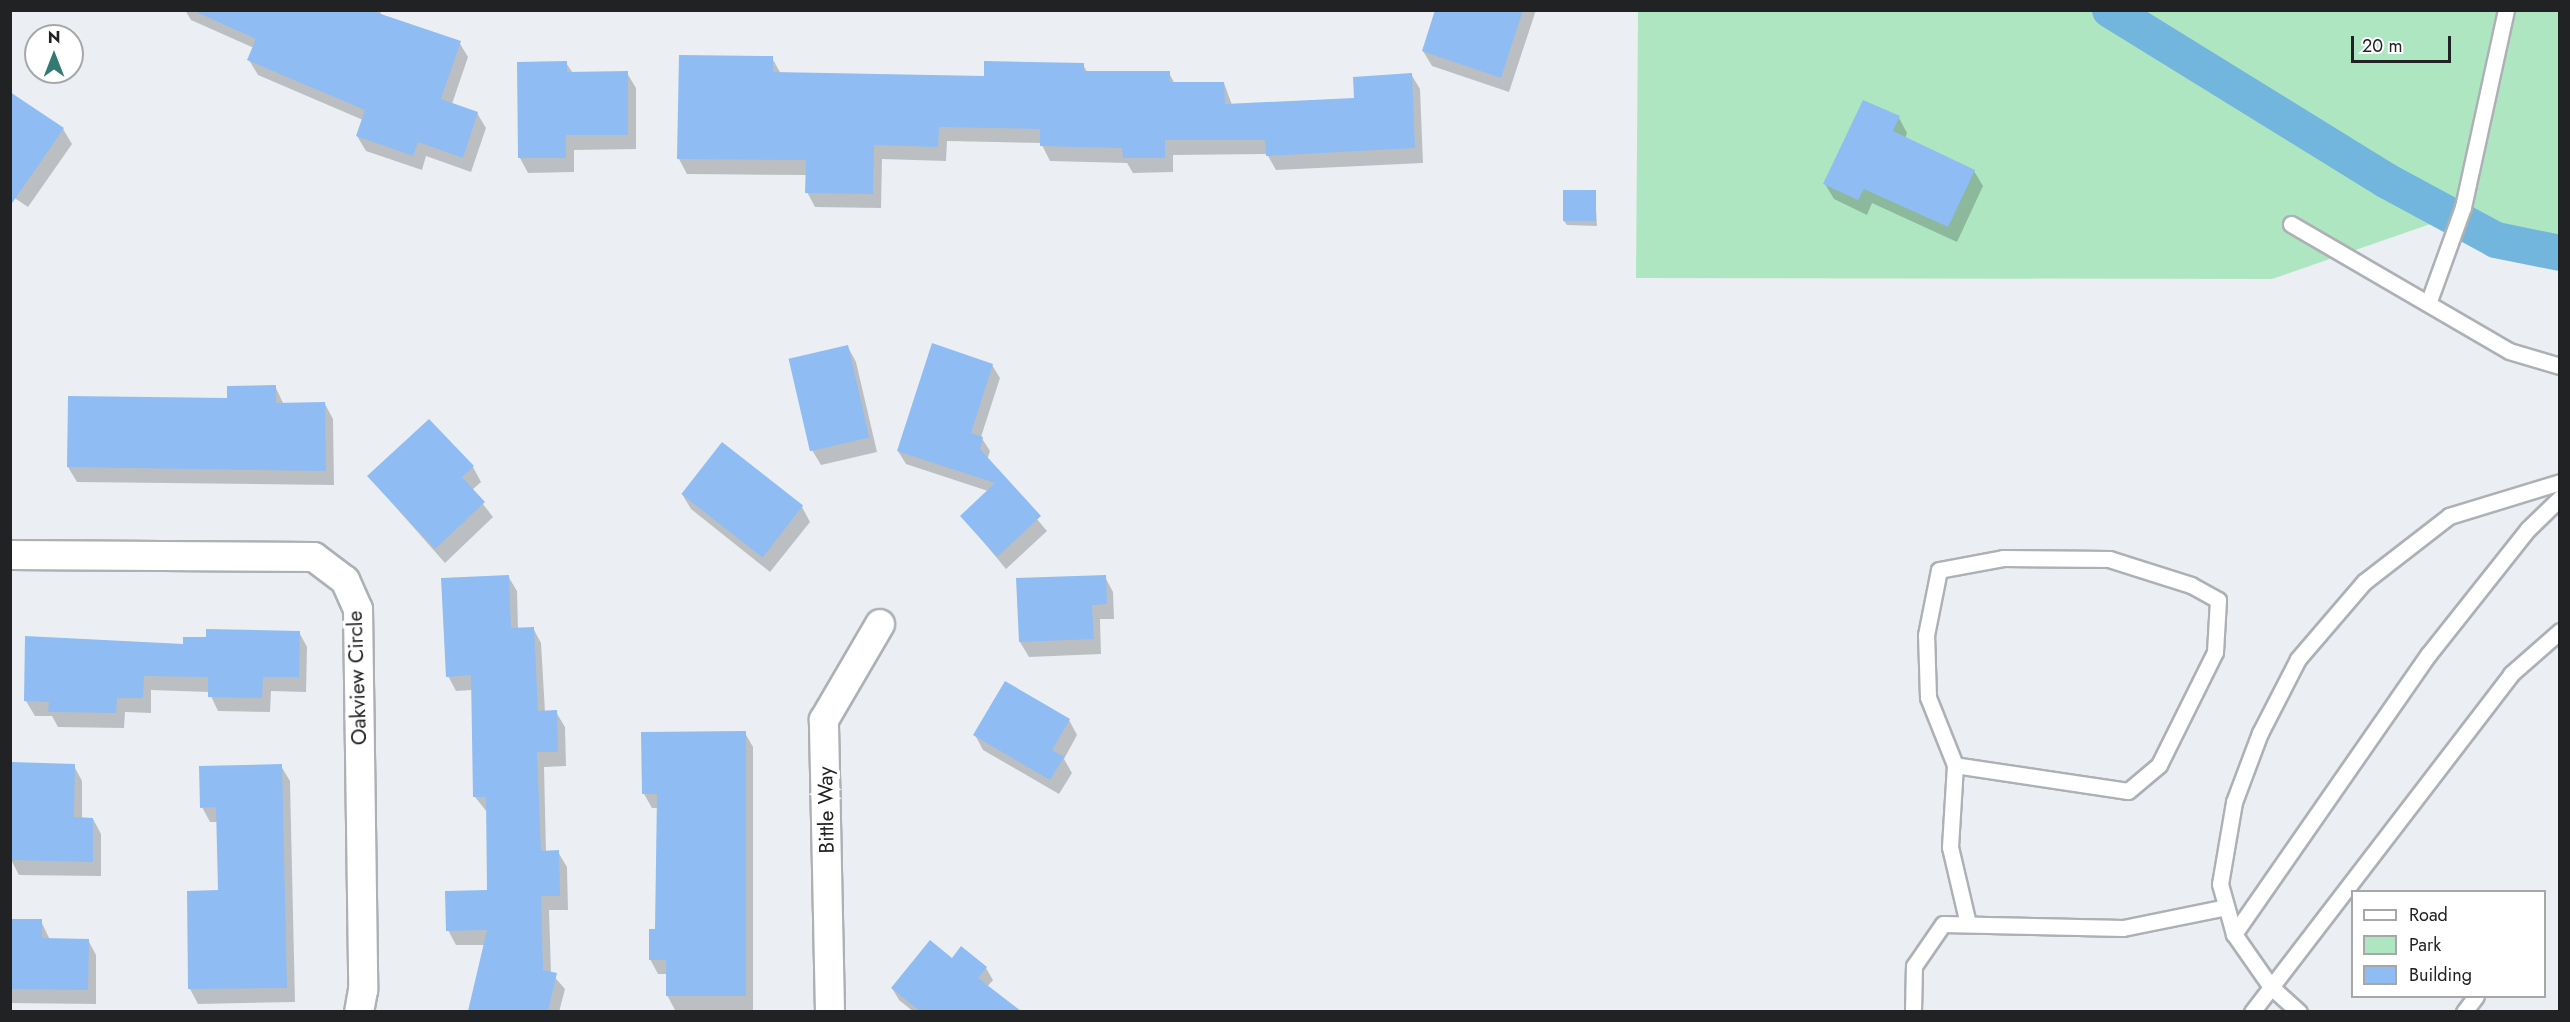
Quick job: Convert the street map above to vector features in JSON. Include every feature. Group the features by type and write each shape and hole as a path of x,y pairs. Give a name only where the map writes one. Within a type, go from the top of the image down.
{"street":[{"name":"Oakview Circle","path":"10,555 314,557 345,580 358,609 363,990 359,1011"},
{"name":"Bittle Way","path":"830,1011 824,720 880,624"}],"lane":[{"path":"2429,301 2463,207 2506,10"},
{"path":"2291,224 2429,301 2509,351 2559,366"},
{"path":"2299,1011 2271,987 2234,934 2220,884 2234,802 2298,659 2364,582 2449,516 2559,482"},
{"path":"2234,934 2428,655 2528,529 2559,498"},
{"path":"1955,765 2128,791 2159,765 2215,652 2218,600 2191,585 2109,559 2003,558 1939,570 1926,634 1928,697 1955,765 1950,847 1968,924"},
{"path":"2252,1011 2511,674 2559,631"},
{"path":"1913,1011 1914,966 1943,924 2123,928 2226,907"},
{"path":"2464,1011 2474,998"}],"green space":[{"path":"1638,11 2559,11 2559,250 2465,212 2272,279 1636,278"}],"building":[{"path":"192,10 369,10 461,41 441,99 478,112 463,158 418,142 413,156 356,136 365,110 247,60 256,39"},
{"path":"1435,10 1523,10 1501,78 1422,51"},
{"path":"679,55 773,56 773,72 984,76 984,61 1084,63 1084,71 1170,71 1170,82 1224,82 1225,104 1354,98 1353,77 1412,73 1415,148 1266,156 1265,140 1165,140 1165,158 1123,158 1122,148 1040,146 1040,129 939,127 938,147 874,145 873,194 805,193 806,160 677,159"},
{"path":"567,61 567,72 628,71 628,135 566,135 566,158 518,158 517,62"},
{"path":"10,92 64,128 10,206"},
{"path":"1863,100 1900,116 1893,131 1975,170 1948,227 1864,189 1858,200 1823,184"},
{"path":"1563,190 1596,190 1596,221 1563,221"},
{"path":"932,343 993,364 971,433 983,437 980,449 1041,516 997,557 960,516 995,483 897,451"},
{"path":"848,345 869,438 810,451 789,359"},
{"path":"276,385 276,403 325,402 326,471 67,467 68,396 227,398 227,386"},
{"path":"429,419 474,466 462,477 485,502 435,549 367,476"},
{"path":"722,442 803,505 763,557 681,494"},
{"path":"509,575 511,628 534,627 538,711 557,710 558,752 537,752 541,851 559,850 560,896 541,896 543,970 557,973 548,1011 468,1011 487,930 446,931 445,891 487,890 486,797 473,797 471,675 446,677 441,578"},
{"path":"1106,575 1107,604 1092,605 1094,639 1019,642 1016,578"},
{"path":"206,629 300,631 299,677 263,677 262,698 208,697 208,677 144,676 143,698 117,698 116,713 48,712 49,702 24,701 25,636 183,644 183,637 206,637"},
{"path":"1005,681 1070,719 1052,750 1064,757 1050,780 973,735"},
{"path":"746,731 746,996 666,996 666,960 649,960 649,929 655,929 657,794 642,794 641,732"},
{"path":"11,762 75,764 74,817 93,818 93,862 10,860"},
{"path":"282,764 287,988 188,989 187,891 218,890 216,807 200,808 199,766"},
{"path":"10,919 42,919 42,938 89,939 88,990 10,989"},
{"path":"930,940 952,958 961,946 987,967 978,978 1021,1011 920,1011 891,988"}],"waterway":[{"path":"2110,10 2387,181 2496,240 2560,253"}]}
